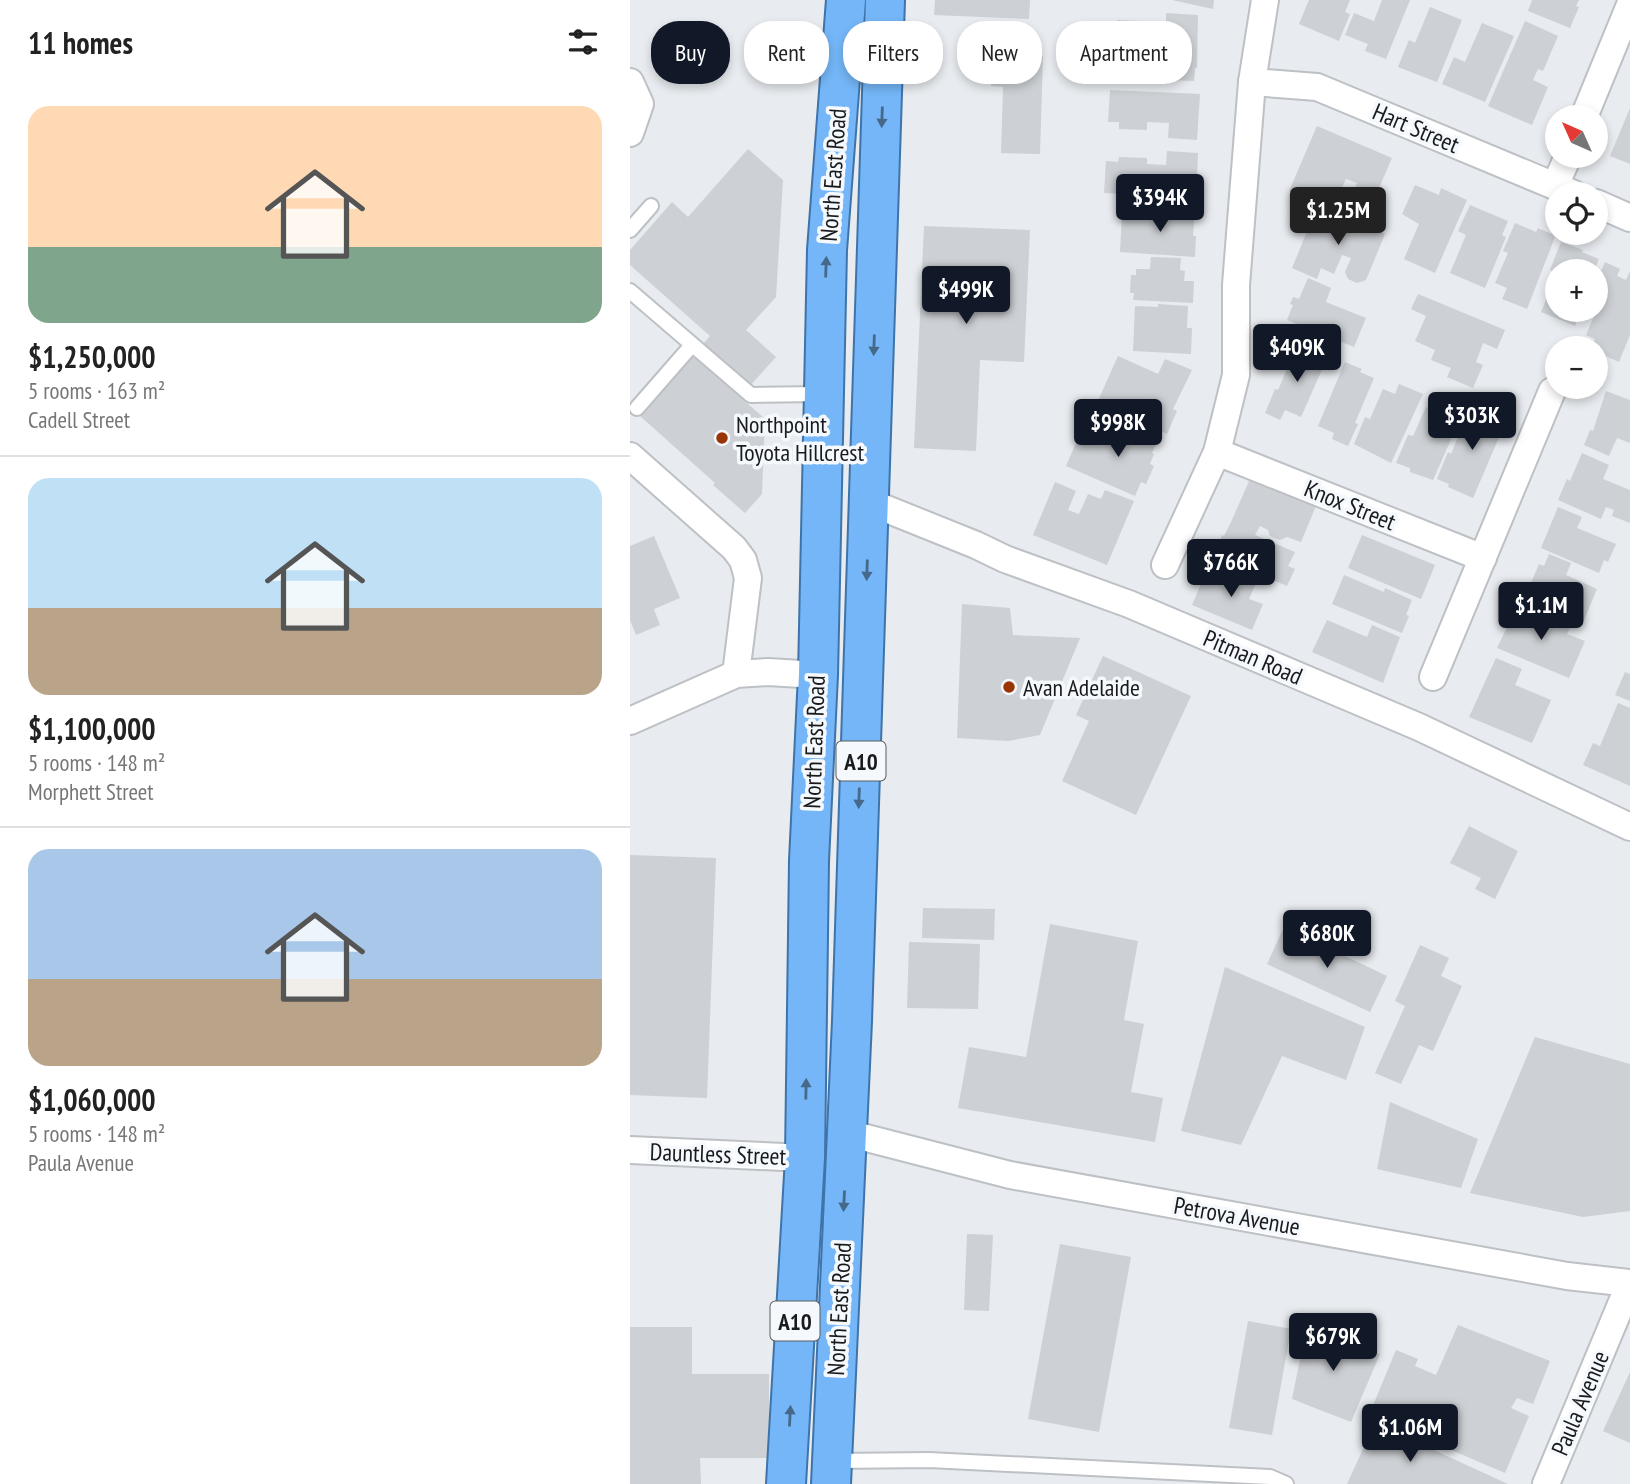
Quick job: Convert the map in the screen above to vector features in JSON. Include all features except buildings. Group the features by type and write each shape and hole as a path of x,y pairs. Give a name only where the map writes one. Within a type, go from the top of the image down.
{"highway":[{"name":"North East Road","path":"786,1484 805,1158 809,861 818,675 827,250 846,0"},
{"name":"North East Road","path":"831,1472 847,1133 886,0"},
{"path":"820,482 869,502"},
{"path":"805,1158 847,1133"}],"street":[{"path":"1165,565 1217,452 1236,375 1236,285 1252,82 1265,0"},
{"path":"1589,105 1630,5"},
{"name":"Hart Street","path":"1252,82 1317,87 1546,182"},
{"path":"630,133 635,93"},
{"path":"1608,208 1630,218"},
{"path":"1433,677 1549,399"},
{"name":"Knox Street","path":"1217,452 1483,558"},
{"path":"630,456 734,548 743,561 748,578 736,674"},
{"name":"Pitman Road","path":"869,502 1005,559 1129,604 1406,722 1630,827"},
{"path":"630,721 736,674 768,671 818,675"},
{"name":"Petrova Avenue","path":"847,1133 1010,1175 1567,1276 1630,1283"},
{"name":"Dauntless Street","path":"630,1150 805,1158"},
{"name":"Paula Avenue","path":"1546,1484 1630,1283"}],"lane":[{"path":"630,230 651,206"},
{"path":"630,291 751,395 822,394"},
{"path":"637,408 692,345"},
{"path":"831,1472 929,1460 1270,1477 1286,1484"}],"place":[{"name":"Northpoint Toyota Hillcrest","path":"722,438"},
{"name":"Avan Adelaide","path":"1009,687"}]}
